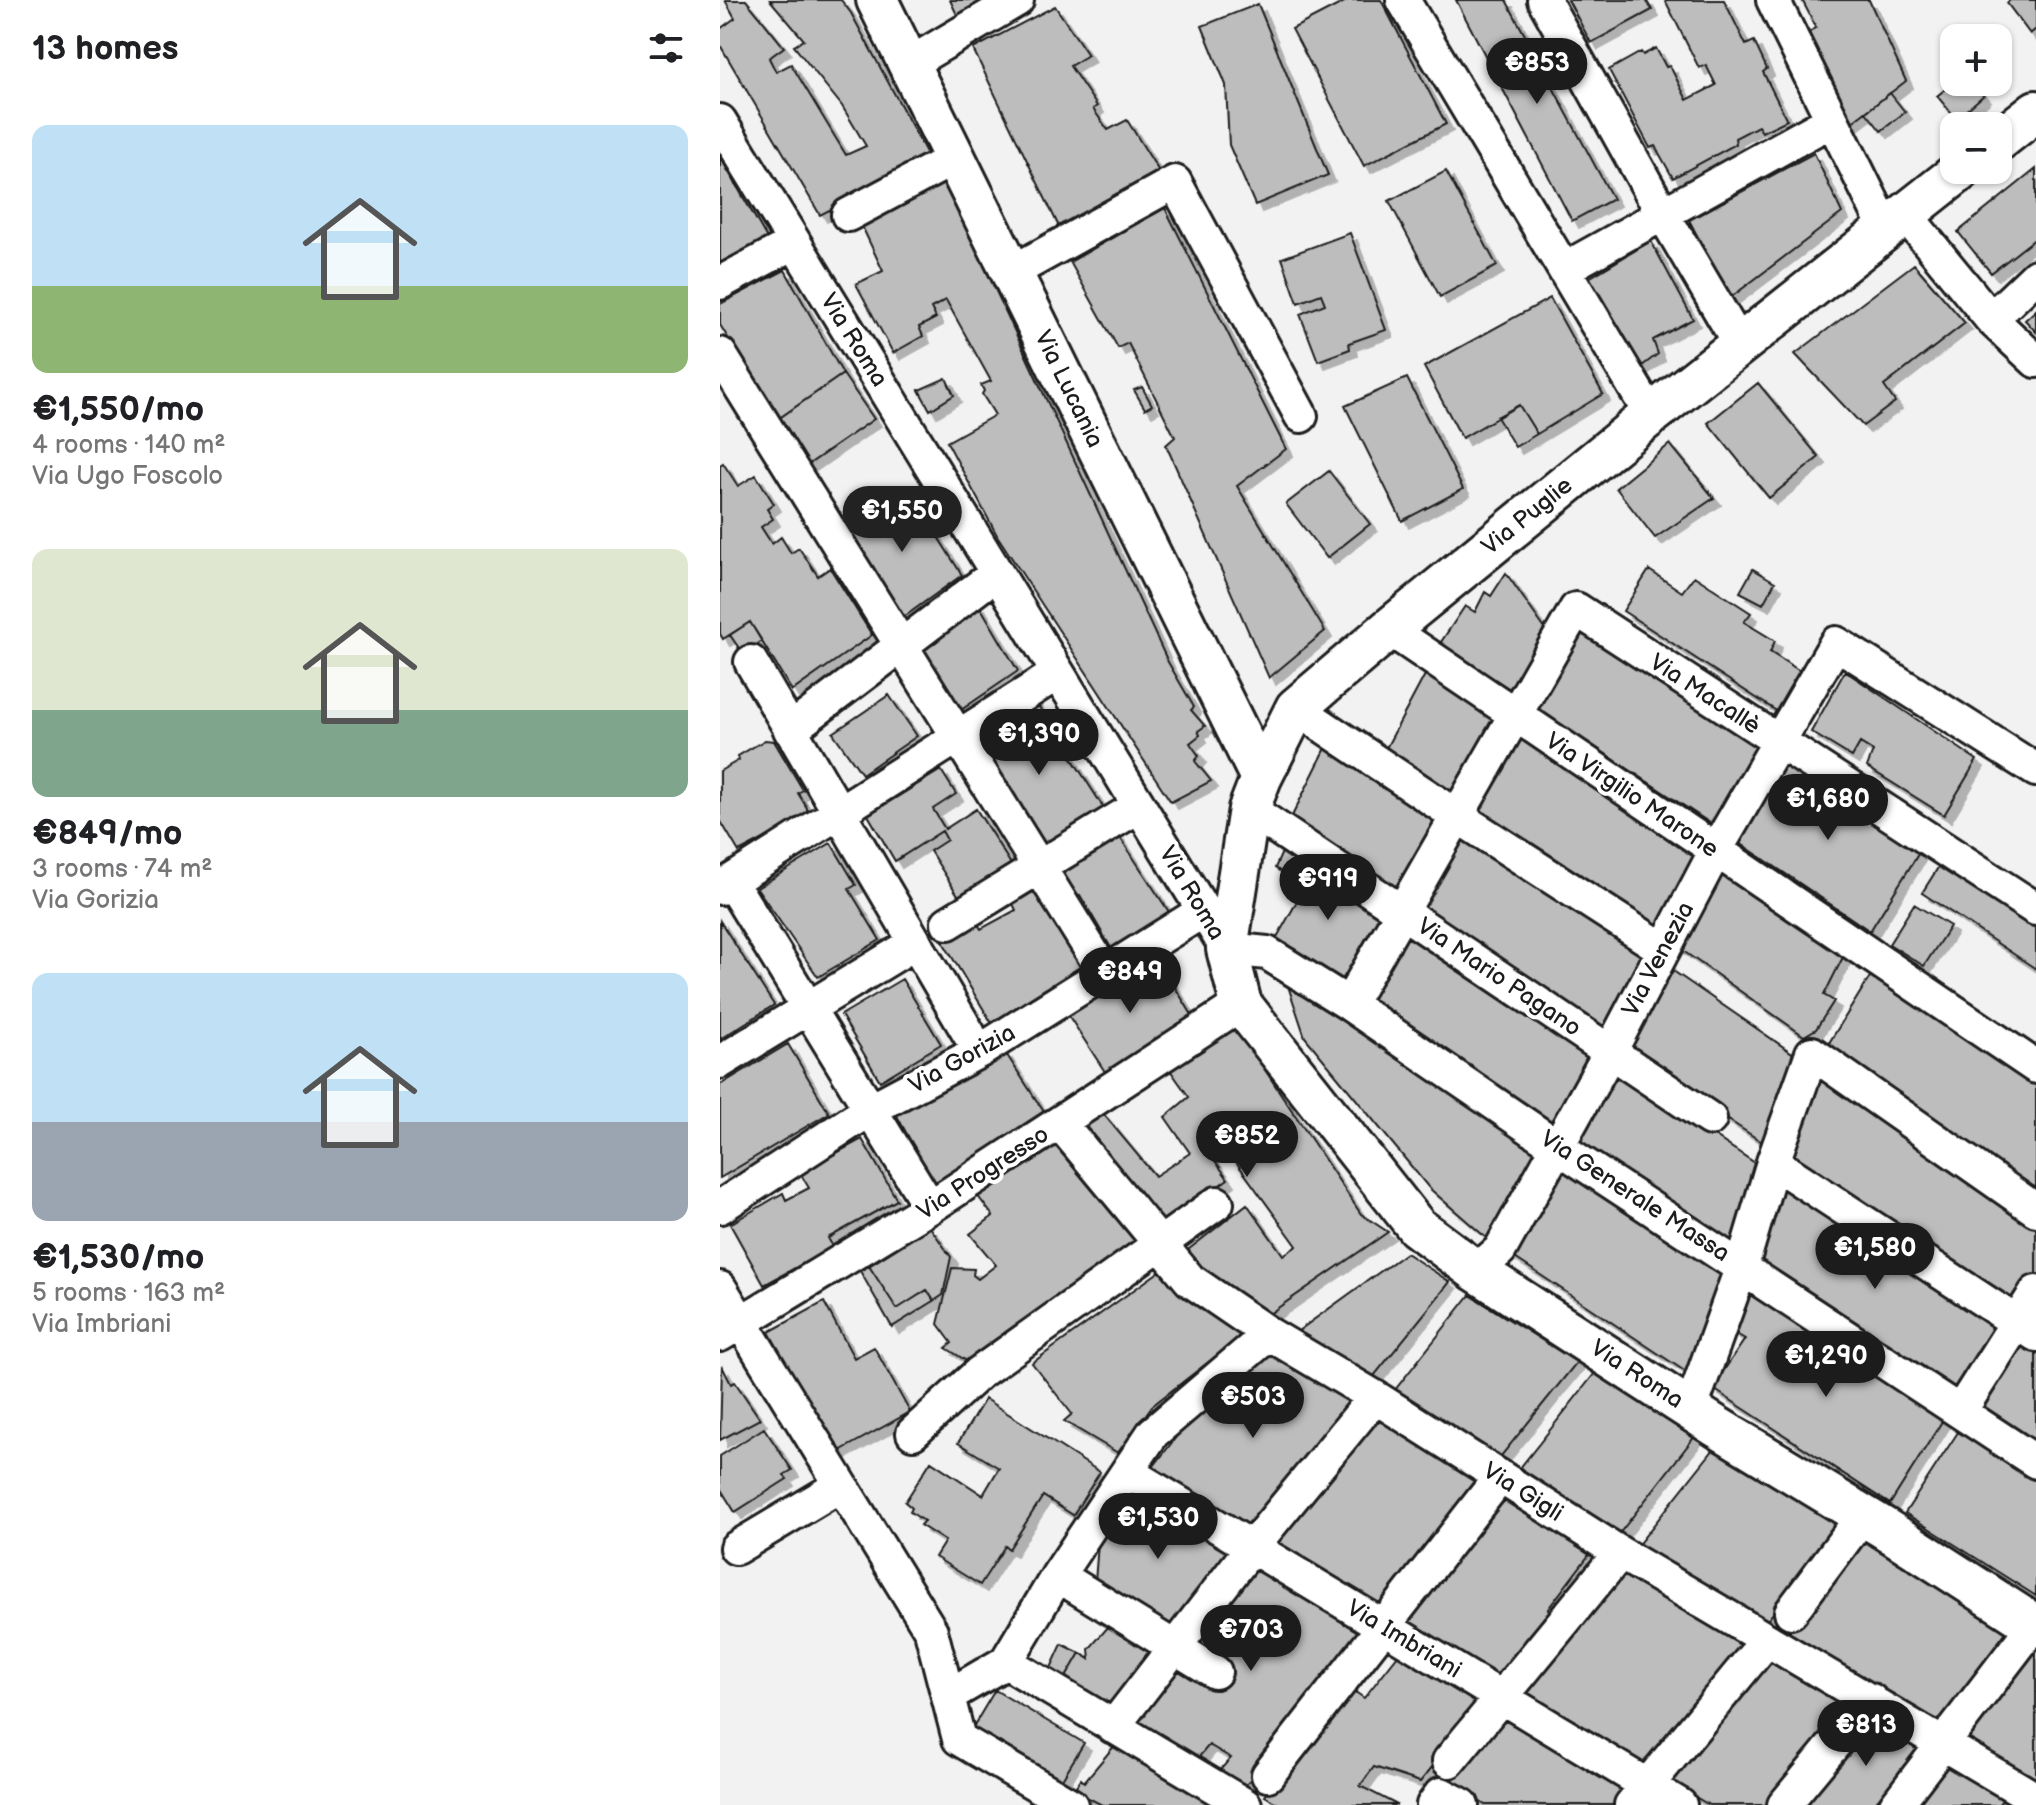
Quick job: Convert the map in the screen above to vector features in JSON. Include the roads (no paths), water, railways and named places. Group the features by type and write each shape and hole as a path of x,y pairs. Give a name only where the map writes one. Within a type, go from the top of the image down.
{"street":[{"name":"Via Lucania","path":"877,0 1012,272 1255,793"},
{"path":"909,64 1017,0"},
{"path":"1403,0 1651,415"},
{"path":"1544,0 1740,345"},
{"path":"1773,0 1832,120 1896,222 2036,361"},
{"path":"2012,130 2036,111"},
{"path":"1564,269 1832,120"},
{"name":"Via Roma","path":"720,121 1227,949 1241,1004 1417,1227 1476,1271 2035,1626"},
{"path":"848,215 955,158"},
{"path":"1012,272 1175,182 1301,416"},
{"name":"Via Puglie","path":"1227,949 1255,793 1296,708 1651,415 1944,184"},
{"path":"720,283 794,243"},
{"path":"1991,319 2036,276"},
{"path":"720,354 1105,973"},
{"path":"790,730 997,573"},
{"name":"Via Macallè","path":"1514,716 1576,609 2036,909"},
{"name":"Via Virgilio Marone","path":"1389,629 2036,1067"},
{"name":"Via Venezia","path":"1476,1271 1500,1250 1610,1052 1716,850 1836,643 2036,770"},
{"path":"751,662 969,1034"},
{"path":"930,1207 808,1008 726,885 1058,673"},
{"path":"1296,708 1663,949"},
{"path":"1349,1004 1514,716"},
{"name":"Via Mario Pagano","path":"1255,793 1402,911 1710,1119"},
{"path":"948,923 1139,806"},
{"name":"Via Gorizia","path":"720,1207 871,1109 980,1051 1203,911"},
{"path":"720,1062 915,943"},
{"name":"Via Generale Massa","path":"1227,949 1267,953 1349,1004 1558,1147 2036,1462"},
{"name":"Via Progresso","path":"730,1329 930,1207 1241,1004"},
{"path":"1691,1408 1742,1266 1773,1162 1812,1053 2036,1210"},
{"name":"Via Gigli","path":"1060,1123 1190,1280 1269,1334 1375,1397 1620,1553 1945,1744 2022,1798"},
{"path":"1773,1162 2026,1328"},
{"path":"913,1433 979,1373 1217,1203"},
{"path":"720,1288 730,1329 841,1485 931,1631 959,1739 1071,1805"},
{"path":"1961,1410 2026,1328 2036,1292"},
{"path":"948,1696 1006,1662 1058,1575 1153,1433 1269,1334"},
{"path":"1113,1727 1252,1547 1375,1397"},
{"name":"Via Imbriani","path":"1129,1473 1501,1697 1639,1795 1680,1805"},
{"path":"1268,1775 1500,1477"},
{"path":"736,1548 841,1485"},
{"path":"1791,1612 1862,1517"},
{"path":"1449,1761 1620,1553"},
{"path":"1075,1586 1215,1672"},
{"path":"1896,1805 2035,1626"},
{"path":"1639,1795 1767,1640"},
{"path":"1006,1662 1245,1805"},
{"path":"1784,1805 1871,1700"},
{"path":"1433,1805 1441,1794 1462,1805"}]}
